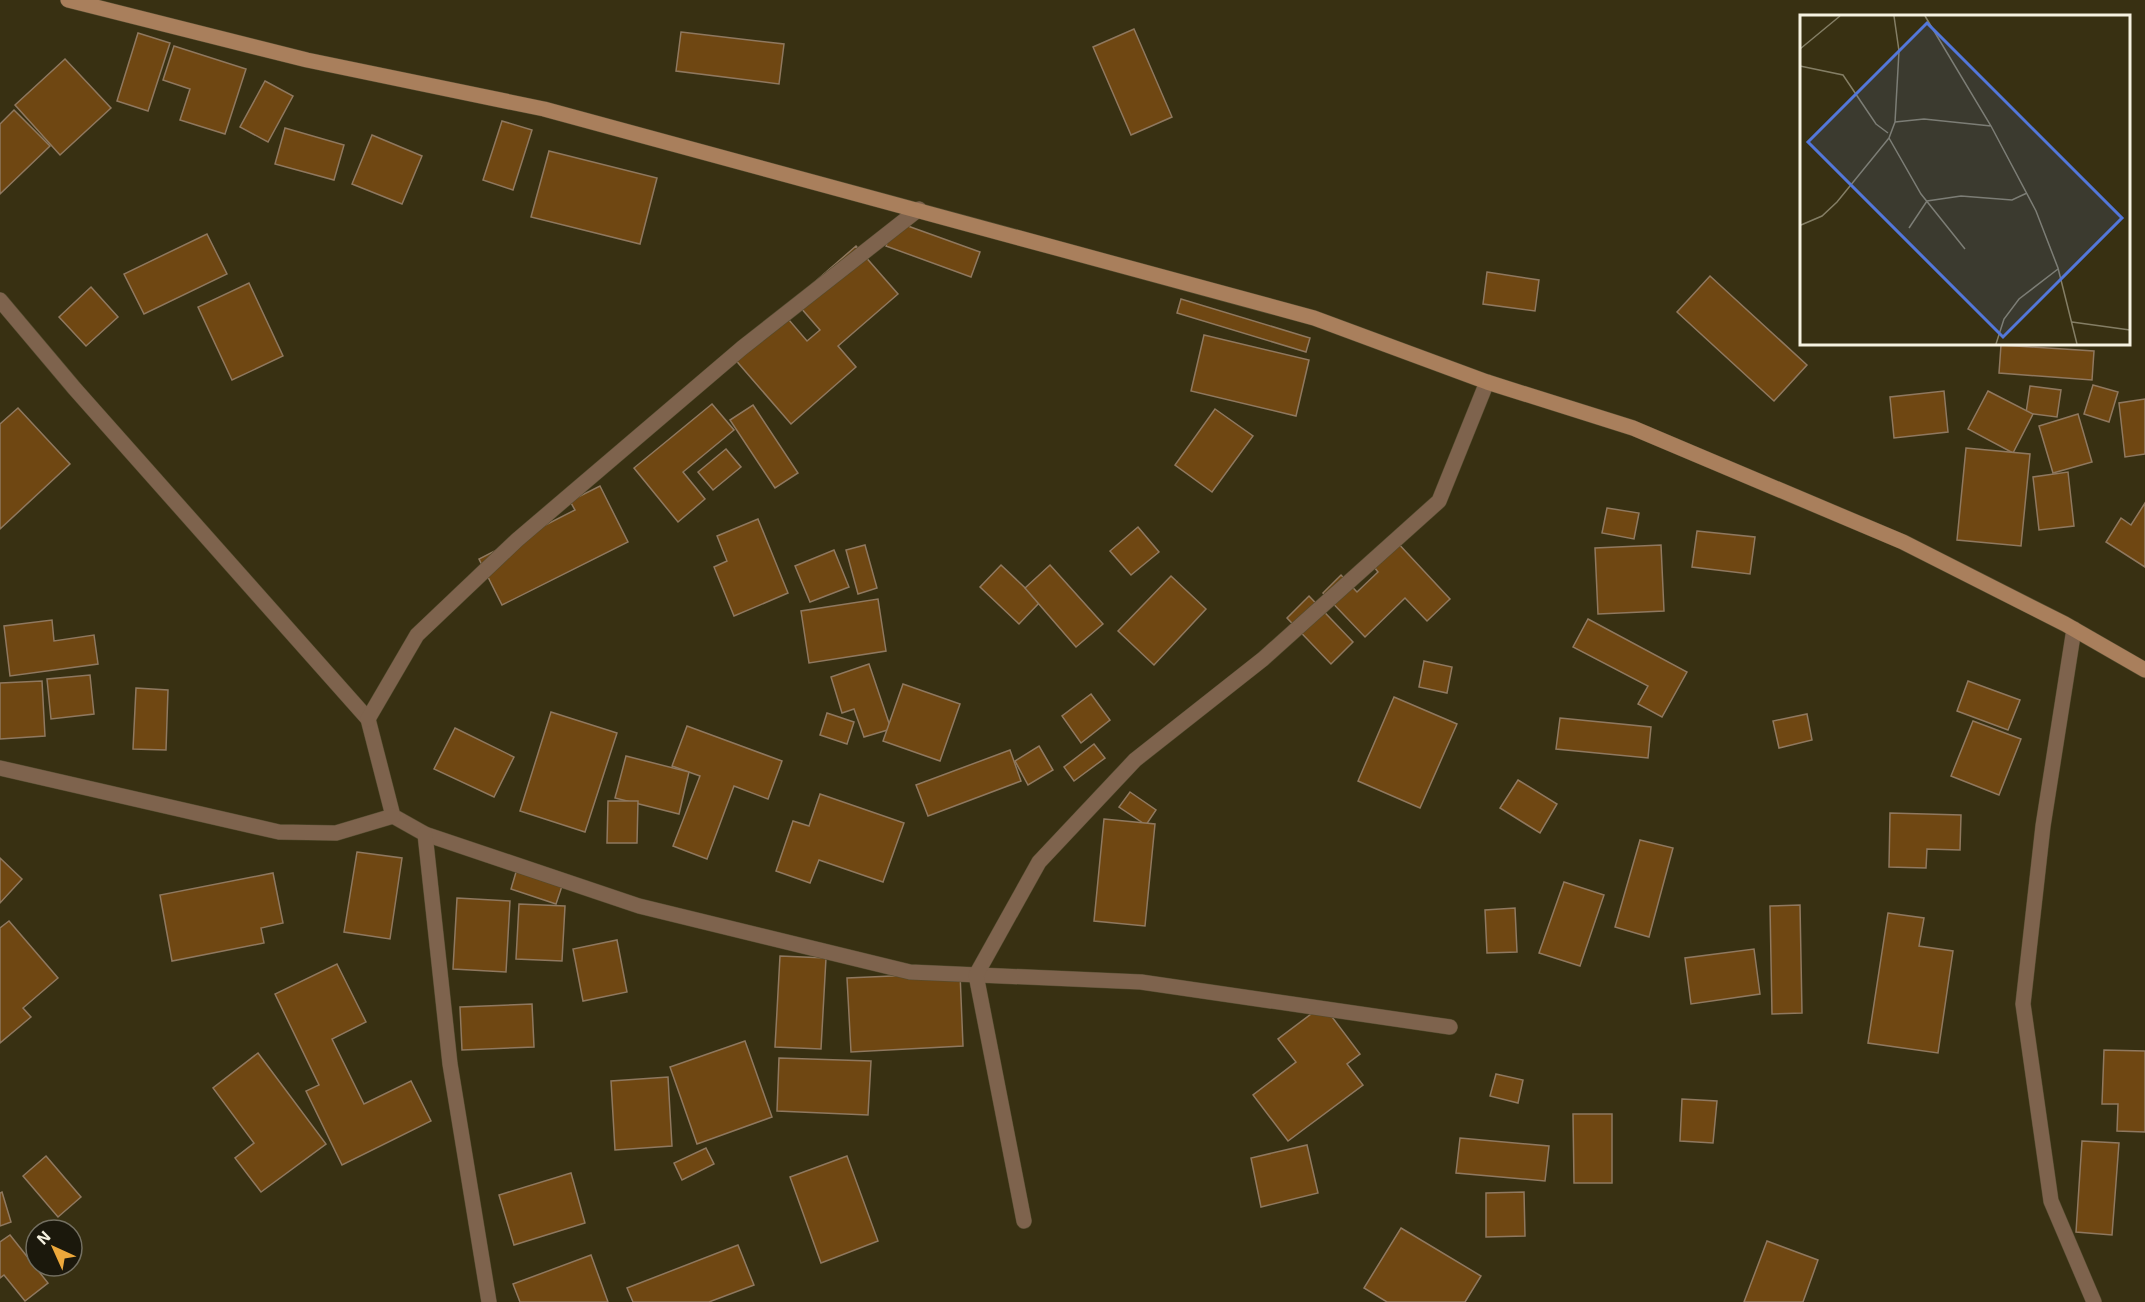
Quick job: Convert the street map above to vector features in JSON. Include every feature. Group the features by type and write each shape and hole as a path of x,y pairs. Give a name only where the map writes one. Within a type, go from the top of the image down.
{"street":[{"path":"68,0 307,60 544,109 1314,318 1487,382 1644,433 1903,542 2074,629 2145,670"},
{"path":"368,719 417,635 517,540 742,348 919,209"},
{"path":"0,300 75,389 368,719 393,816"},
{"path":"1024,1221 976,975 1039,862 1135,760 1263,659 1438,501 1487,382"},
{"path":"2074,629 2043,826 2023,1004 2051,1201 2094,1302"},
{"path":"0,768 279,832 336,833 393,816 425,834 639,906 910,972 1142,982 1450,1027"},
{"path":"425,834 450,1064 489,1302"}],"building":[{"path":"1134,29 1172,117 1131,135 1093,47"},
{"path":"681,32 784,44 779,84 676,71"},
{"path":"138,33 170,43 148,111 117,101"},
{"path":"174,46 246,69 225,134 180,120 190,89 163,80"},
{"path":"65,59 111,108 60,155 15,105"},
{"path":"265,81 293,96 268,142 240,127"},
{"path":"14,110 50,146 0,194 0,124"},
{"path":"502,121 532,130 513,190 483,180"},
{"path":"285,128 344,145 334,180 275,164"},
{"path":"372,135 422,156 402,204 352,184"},
{"path":"549,151 657,178 640,244 531,217"},
{"path":"894,221 980,252 971,277 886,246"},
{"path":"207,234 227,274 144,314 124,274"},
{"path":"856,246 898,294 838,346 856,367 791,424 733,357 783,313 807,341 820,330 794,300"},
{"path":"1487,272 1539,280 1535,311 1483,304"},
{"path":"1710,276 1807,365 1774,401 1677,312"},
{"path":"249,283 283,356 232,380 198,307"},
{"path":"91,287 118,317 86,346 59,317"},
{"path":"1181,299 1310,338 1306,352 1177,313"},
{"path":"1204,335 1309,360 1296,416 1191,391"},
{"path":"2001,345 2094,351 2092,380 1999,373"},
{"path":"2093,385 2118,392 2109,422 2084,414"},
{"path":"2030,386 2061,390 2057,417 2026,413"},
{"path":"1944,391 1948,432 1894,438 1890,397"},
{"path":"1988,391 2033,414 2013,453 1968,429"},
{"path":"2145,399 2145,454 2125,457 2119,403"},
{"path":"712,404 734,430 683,472 705,499 678,522 634,468"},
{"path":"753,405 798,473 775,488 730,420"},
{"path":"18,408 70,464 0,529 0,424"},
{"path":"1215,409 1253,436 1212,492 1175,465"},
{"path":"2078,414 2092,462 2053,473 2039,426"},
{"path":"1966,448 2030,454 2021,546 1957,540"},
{"path":"726,449 741,467 713,490 698,472"},
{"path":"2068,472 2074,526 2039,530 2033,477"},
{"path":"600,486 628,542 502,605 479,559 575,510 570,501"},
{"path":"2145,503 2145,567 2106,542 2121,518 2131,525"},
{"path":"1607,508 1639,513 1634,539 1602,533"},
{"path":"758,519 788,593 734,616 714,567 727,561 717,536"},
{"path":"1138,527 1159,552 1131,575 1110,551"},
{"path":"1697,531 1755,537 1750,574 1692,567"},
{"path":"1395,540 1450,599 1427,621 1405,598 1365,637 1323,593 1341,575 1357,592 1378,572 1371,563"},
{"path":"865,545 877,588 858,594 846,550"},
{"path":"1661,545 1664,611 1598,614 1595,548"},
{"path":"834,550 849,587 810,602 795,566"},
{"path":"1001,565 1040,602 1019,624 980,587"},
{"path":"1050,565 1103,624 1076,647 1025,588"},
{"path":"1171,576 1206,609 1154,665 1118,631"},
{"path":"1309,596 1353,642 1331,664 1287,618"},
{"path":"878,599 886,651 809,663 801,611"},
{"path":"1588,619 1687,672 1662,717 1638,704 1648,686 1573,647"},
{"path":"52,620 54,641 94,635 98,664 10,676 4,626"},
{"path":"1424,661 1452,667 1447,693 1419,687"},
{"path":"869,664 891,729 864,737 854,709 842,713 831,677"},
{"path":"90,675 94,714 51,719 47,679"},
{"path":"42,681 45,736 0,739 0,683"},
{"path":"1968,681 2020,700 2008,730 1957,711"},
{"path":"903,684 960,704 940,761 883,741"},
{"path":"136,688 168,690 166,750 133,749"},
{"path":"1091,694 1110,720 1081,743 1062,716"},
{"path":"1394,697 1457,724 1420,808 1358,781"},
{"path":"551,712 617,733 585,832 520,811"},
{"path":"827,713 854,722 847,744 820,735"},
{"path":"1807,714 1812,740 1779,748 1773,721"},
{"path":"1560,718 1651,727 1648,758 1556,749"},
{"path":"1973,721 2021,739 1999,795 1951,776"},
{"path":"687,726 782,761 768,799 734,786 707,859 673,846 700,776 672,766"},
{"path":"455,728 514,757 494,797 434,769"},
{"path":"1094,744 1105,758 1074,781 1064,767"},
{"path":"1039,746 1053,770 1028,785 1015,761"},
{"path":"1010,750 1021,781 928,816 916,785"},
{"path":"626,756 689,772 679,814 615,798"},
{"path":"1518,780 1557,804 1540,833 1500,808"},
{"path":"1130,792 1156,810 1146,825 1119,807"},
{"path":"820,794 904,823 883,882 819,860 810,883 776,871 793,821 809,826"},
{"path":"608,801 638,801 637,843 607,843"},
{"path":"1890,813 1961,815 1960,850 1927,849 1926,868 1889,867"},
{"path":"1104,819 1155,824 1145,926 1094,921"},
{"path":"1640,840 1673,848 1649,937 1615,927"},
{"path":"357,852 402,858 390,939 344,932"},
{"path":"0,858 22,879 0,903"},
{"path":"519,862 565,877 556,904 511,889"},
{"path":"273,873 283,923 261,928 264,943 172,961 160,895"},
{"path":"1564,882 1604,895 1580,966 1539,953"},
{"path":"457,898 510,901 506,972 453,969"},
{"path":"519,904 565,906 562,961 516,959"},
{"path":"1800,905 1802,1013 1772,1014 1770,906"},
{"path":"1515,908 1517,952 1487,953 1485,910"},
{"path":"1888,913 1924,918 1919,946 1953,951 1938,1053 1868,1043"},
{"path":"9,921 58,978 23,1008 31,1017 0,1043 0,928"},
{"path":"617,940 627,992 583,1001 573,949"},
{"path":"1754,949 1760,994 1691,1004 1685,958"},
{"path":"780,956 826,958 821,1049 775,1047"},
{"path":"337,964 366,1022 332,1039 364,1104 411,1081 431,1121 342,1165 306,1091 319,1085 275,994"},
{"path":"960,973 963,1046 851,1052 847,978"},
{"path":"532,1004 534,1047 462,1050 460,1007"},
{"path":"1323,1005 1360,1054 1347,1064 1363,1085 1288,1141 1253,1095 1296,1062 1278,1039"},
{"path":"745,1041 772,1117 697,1144 670,1067"},
{"path":"2104,1050 2145,1051 2145,1132 2117,1131 2118,1104 2102,1104"},
{"path":"258,1053 326,1144 261,1192 235,1158 254,1143 213,1088"},
{"path":"779,1058 871,1061 868,1115 777,1111"},
{"path":"1496,1074 1523,1080 1518,1103 1490,1096"},
{"path":"668,1077 672,1146 615,1150 611,1081"},
{"path":"1682,1099 1717,1101 1713,1143 1680,1141"},
{"path":"1573,1114 1612,1114 1612,1183 1574,1183"},
{"path":"1460,1138 1549,1146 1545,1181 1456,1173"},
{"path":"2082,1141 2119,1143 2112,1235 2076,1232"},
{"path":"1307,1145 1318,1193 1261,1207 1251,1158"},
{"path":"706,1148 714,1164 682,1180 674,1163"},
{"path":"46,1156 81,1197 58,1217 23,1176"},
{"path":"847,1156 878,1241 821,1263 790,1177"},
{"path":"571,1173 585,1223 514,1245 499,1195"},
{"path":"2,1192 11,1222 0,1226 0,1193"},
{"path":"1524,1192 1525,1236 1486,1237 1486,1193"},
{"path":"1401,1228 1481,1276 1465,1302 1387,1302 1364,1288"},
{"path":"10,1235 24,1253 24,1278 44,1278 48,1283 25,1301 4,1275 0,1278 0,1242"},
{"path":"1767,1241 1818,1260 1803,1302 1744,1302"},
{"path":"738,1245 754,1285 709,1302 633,1302 627,1288"},
{"path":"591,1255 608,1302 520,1302 513,1284"}]}
